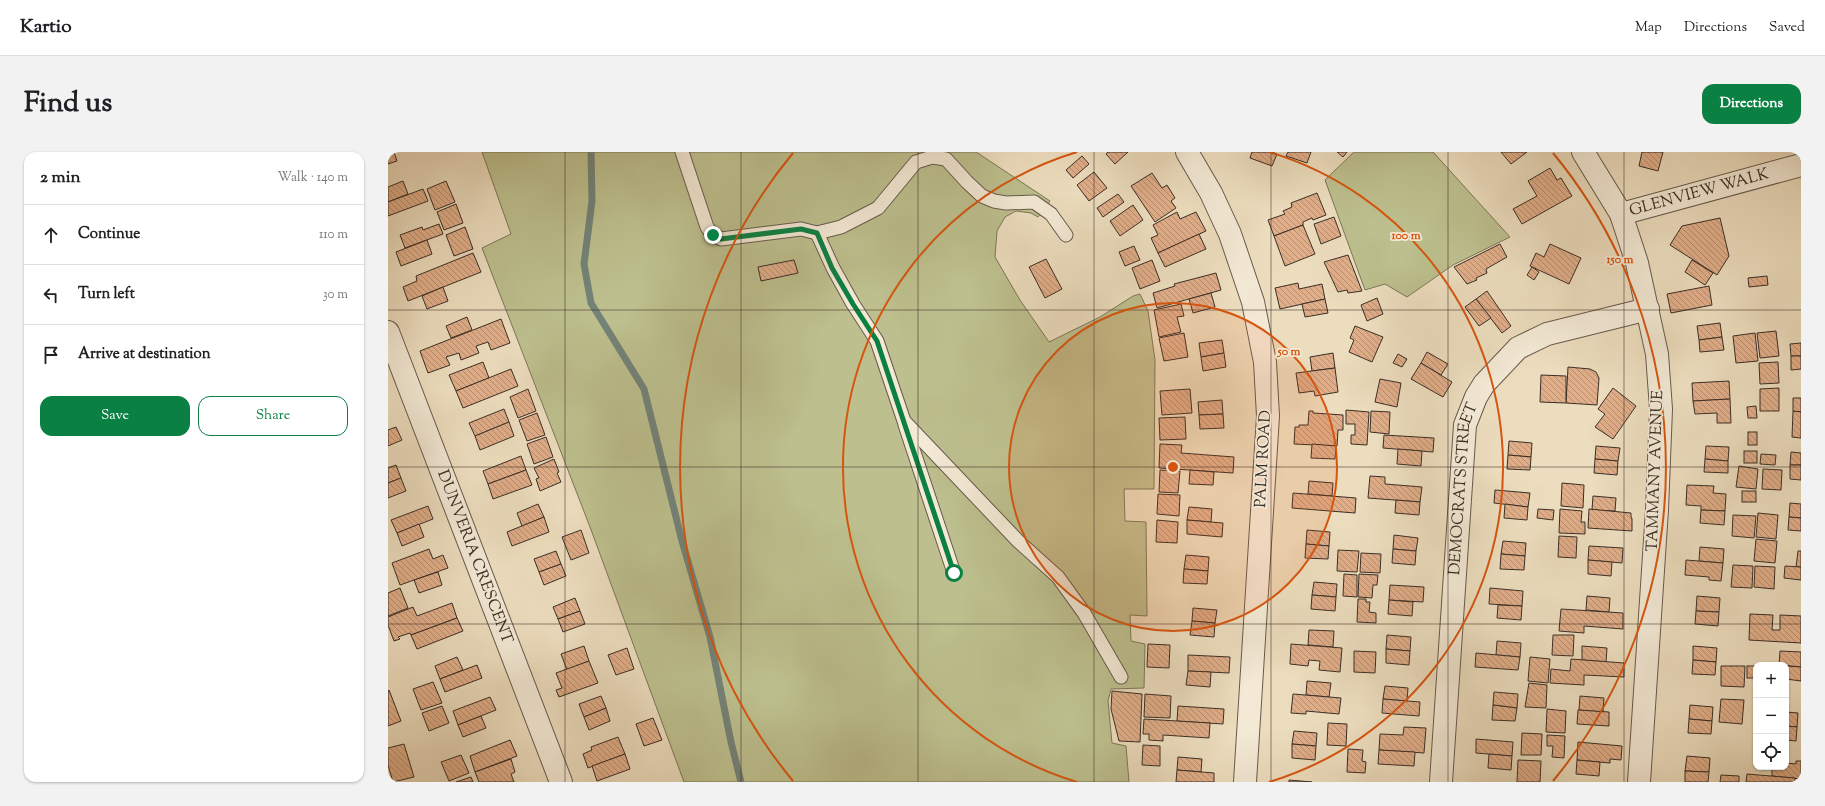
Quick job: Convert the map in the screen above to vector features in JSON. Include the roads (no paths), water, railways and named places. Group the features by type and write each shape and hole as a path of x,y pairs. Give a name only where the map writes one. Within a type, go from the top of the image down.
{"street":[{"name":"PALM ROAD","path":"1187,152 1210,193 1230,234 1253,302 1265,362 1268,416 1245,782"},
{"name":"TAMMANY AVENUE","path":"1583,152 1621,214 1648,309 1657,354 1662,409 1657,510 1639,782"},
{"name":"GLENVIEW WALK","path":"1621,214 1801,165"},
{"name":"DEMOCRATS STREET","path":"1441,782 1465,425 1476,397 1494,372 1518,348 1547,334 1648,309"},
{"name":"DUNVERIA CRESCENT","path":"388,332 561,782"}],"lane":[{"path":"682,152 707,227 713,235 721,239 801,229 817,233 841,227 878,208 916,162 932,156 946,159 982,196 994,201 1006,203 1034,202 1051,214 1066,235"},
{"path":"817,233 832,268 877,341 954,573"},
{"path":"904,421 1018,541 1058,577 1084,613 1121,677"}],"waterway":[{"path":"591,152 592,201 584,264 591,303 644,389 682,541 710,637 731,742 741,782"}]}
